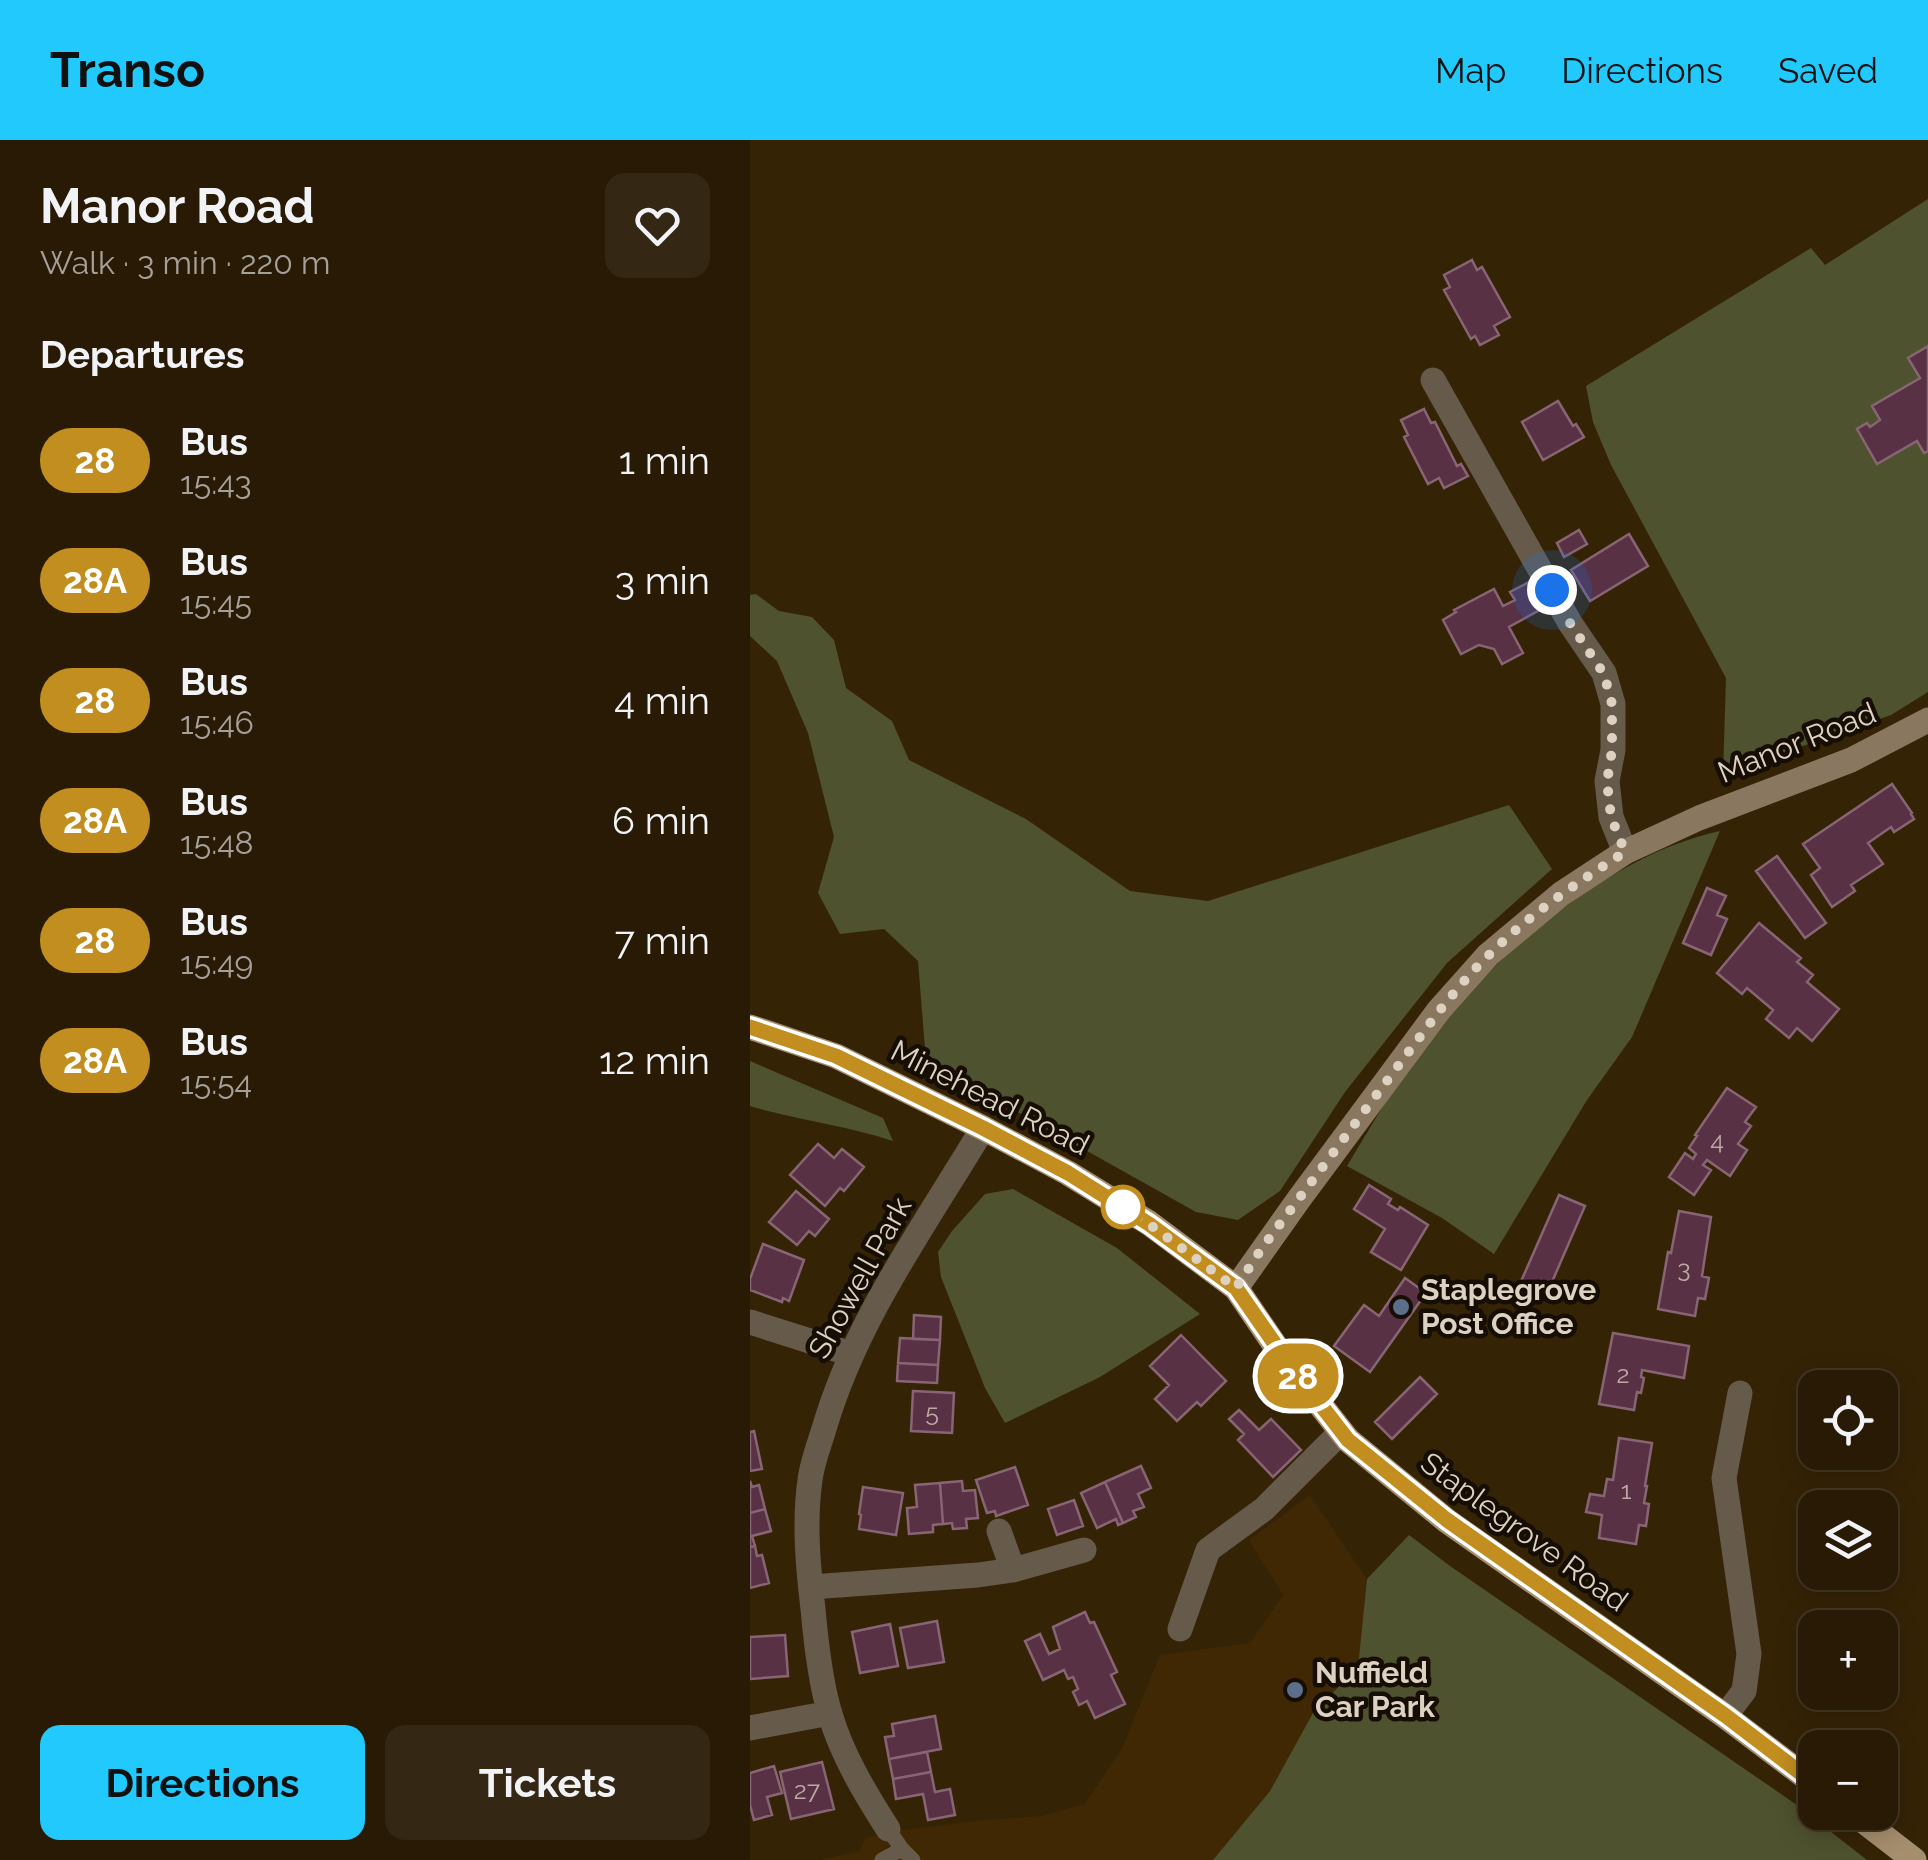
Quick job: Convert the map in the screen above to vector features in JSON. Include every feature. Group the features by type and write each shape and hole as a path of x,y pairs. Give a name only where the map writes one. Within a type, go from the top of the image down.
{"main road":[{"name":"Minehead Road","path":"750,1027 836,1056 1068,1173 1149,1224 1236,1288"},
{"name":"Staplegrove Road","path":"1236,1288 1341,1432 1447,1520 1798,1771"},
{"path":"1875,1830 1914,1860"}],"street":[{"path":"1433,380 1570,623 1604,674 1612,704 1607,782 1611,817 1625,852"},
{"name":"Manor Road","path":"1236,1288 1298,1199 1452,996 1488,955 1561,894 1625,852 1699,818 1851,760 1928,720"},
{"name":"Showell Park","path":"901,1846 859,1782 830,1713 810,1587 810,1477 850,1354 983,1128"},
{"path":"750,1322 850,1354"},
{"path":"1726,1716 1744,1690 1749,1654 1724,1478 1740,1393"},
{"path":"1180,1628 1208,1550 1264,1510 1341,1432"},
{"path":"999,1531 1012,1570"},
{"path":"810,1587 978,1575 1084,1550"},
{"path":"750,1728 830,1713"}],"lane":[{"path":"882,1860 901,1846"}],"shaded area":[{"path":"1310,1495 1367,1579 1358,1667 1313,1713 1270,1791 1213,1860 819,1860 860,1851 865,1838 909,1829 1042,1816 1085,1804 1123,1746 1160,1655 1250,1643 1283,1595 1249,1540"}],"green space":[{"path":"1928,199 1928,692 1891,715 1723,774 1726,678 1611,465 1593,422 1586,386 1811,248 1825,265"},
{"path":"756,594 779,611 812,617 834,640 846,688 892,721 909,760 1026,819 1130,891 1208,901 1509,805 1552,869 1447,963 1345,1092 1280,1191 1238,1220 1196,1212 926,1061 918,961 884,929 840,934 818,893 834,837 808,733 777,661 750,636 750,595"},
{"path":"1720,831 1632,1037 1587,1100 1494,1254 1442,1218 1347,1166 1412,1062 1472,989 1508,953 1589,890 1632,864 1676,844"},
{"path":"750,1061 883,1118 893,1141 750,1106"},
{"path":"1013,1189 1117,1248 1200,1314 1100,1377 1005,1423 985,1388 941,1277 938,1252 985,1194"},
{"path":"1409,1535 1794,1803 1798,1806 1798,1830 1829,1830 1867,1860 1213,1860 1270,1791 1313,1713 1358,1667 1367,1579"}],"building":[{"path":"1472,260 1477,270 1482,267 1510,317 1494,326 1499,335 1480,345 1475,336 1471,339 1444,290 1450,287 1444,275"},
{"path":"1928,346 1928,451 1924,453 1917,441 1877,464 1857,429 1880,420 1872,406 1920,378 1908,358"},
{"path":"1558,401 1584,437 1543,460 1522,422"},
{"path":"1424,409 1431,423 1435,422 1457,466 1461,464 1468,476 1444,488 1439,478 1428,484 1404,437 1408,435 1401,420"},
{"path":"1579,530 1587,544 1564,557 1557,543"},
{"path":"1629,534 1648,566 1590,601 1571,570"},
{"path":"1531,581 1545,607 1509,627 1523,653 1502,664 1494,649 1479,645 1461,654 1443,620 1494,589 1503,606 1515,600 1510,592"},
{"path":"1892,784 1914,819 1894,832 1891,827 1868,843 1883,864 1851,885 1855,891 1832,907 1811,875 1820,868 1803,844"},
{"path":"1777,856 1826,923 1805,938 1756,871"},
{"path":"1707,888 1726,896 1717,915 1727,919 1711,955 1683,943"},
{"path":"1759,923 1801,958 1797,962 1813,975 1807,982 1839,1009 1812,1041 1797,1028 1789,1038 1766,1019 1773,1010 1747,988 1742,994 1717,973"},
{"path":"1727,1088 1756,1107 1745,1122 1751,1126 1738,1144 1747,1150 1730,1176 1707,1160 1703,1165 1711,1170 1694,1195 1669,1177 1685,1153 1693,1159 1696,1154 1689,1148 1695,1135"},
{"path":"818,1144 834,1158 842,1149 864,1167 825,1206 790,1175"},
{"path":"1369,1185 1391,1199 1388,1204 1428,1225 1401,1270 1371,1252 1385,1229 1354,1209"},
{"path":"796,1191 829,1219 815,1236 809,1231 797,1245 769,1222"},
{"path":"1559,1195 1585,1206 1545,1298 1519,1286"},
{"path":"1679,1211 1711,1217 1702,1276 1709,1278 1705,1299 1698,1298 1695,1316 1658,1309"},
{"path":"763,1244 804,1260 789,1301 750,1290"},
{"path":"1405,1278 1426,1293 1370,1372 1334,1346 1364,1305 1379,1316"},
{"path":"914,1315 941,1317 940,1340 913,1339"},
{"path":"1613,1333 1689,1346 1684,1378 1642,1370 1641,1393 1637,1392 1634,1410 1599,1404"},
{"path":"1181,1335 1226,1381 1201,1406 1197,1402 1177,1421 1155,1399 1169,1385 1150,1366"},
{"path":"900,1338 940,1340 938,1365 898,1363"},
{"path":"898,1363 938,1365 937,1383 897,1381"},
{"path":"1420,1377 1437,1394 1392,1439 1375,1422"},
{"path":"913,1391 954,1393 952,1433 911,1431"},
{"path":"1239,1410 1259,1430 1271,1419 1301,1450 1273,1477 1238,1440 1244,1434 1229,1419"},
{"path":"754,1431 762,1469 750,1471 750,1432"},
{"path":"1619,1438 1652,1443 1645,1486 1644,1503 1649,1504 1646,1526 1639,1525 1636,1544 1599,1538 1602,1515 1586,1512 1590,1494 1604,1496 1607,1479 1613,1480"},
{"path":"1141,1466 1151,1488 1138,1494 1144,1507 1133,1511 1136,1517 1123,1523 1105,1482"},
{"path":"1015,1467 1028,1505 996,1516 995,1511 987,1513 976,1480"},
{"path":"750,1481 752,1487 759,1485 765,1509 750,1513"},
{"path":"962,1481 963,1491 975,1490 978,1518 966,1519 967,1528 953,1529 952,1523 943,1524 940,1483"},
{"path":"1105,1482 1123,1523 1118,1525 1116,1519 1097,1528 1081,1493"},
{"path":"940,1483 943,1524 933,1525 933,1532 909,1534 907,1508 917,1507 915,1485"},
{"path":"863,1487 903,1493 896,1535 859,1529"},
{"path":"1074,1500 1083,1526 1057,1535 1048,1509"},
{"path":"765,1509 771,1531 752,1536 755,1546 750,1547 750,1513"},
{"path":"755,1546 757,1556 762,1555 769,1583 750,1588 750,1547"},
{"path":"1085,1612 1090,1623 1094,1622 1117,1672 1111,1675 1125,1704 1095,1718 1087,1701 1079,1705 1073,1692 1078,1689 1073,1677 1068,1679 1064,1670 1043,1680 1025,1641 1040,1634 1049,1654 1060,1649 1053,1627"},
{"path":"937,1621 944,1662 908,1668 900,1628"},
{"path":"890,1624 898,1666 860,1673 852,1632"},
{"path":"785,1635 788,1676 750,1679 750,1637"},
{"path":"935,1716 941,1749 889,1759 885,1737 894,1736 892,1724"},
{"path":"927,1752 931,1772 893,1779 889,1759"},
{"path":"822,1762 834,1809 791,1819 780,1772"},
{"path":"774,1766 782,1793 767,1797 772,1815 754,1820 750,1773"},
{"path":"931,1772 935,1792 950,1789 955,1815 928,1820 923,1794 896,1799 893,1779"}],"bus line":[{"name":"28","path":"750,1027 836,1056 983,1128 1068,1173 1149,1224 1236,1288 1348,1440 1447,1520 1798,1771"}],"place":[{"name":"Staplegrove Post Office","path":"1401,1307"},
{"name":"Nuffield Car Park","path":"1295,1690"}],"route":[{"path":"1123,1207 1236,1288 1440,1010 1488,955 1561,894 1625,852 1611,817 1607,782 1612,704 1604,674 1552,590"}]}
